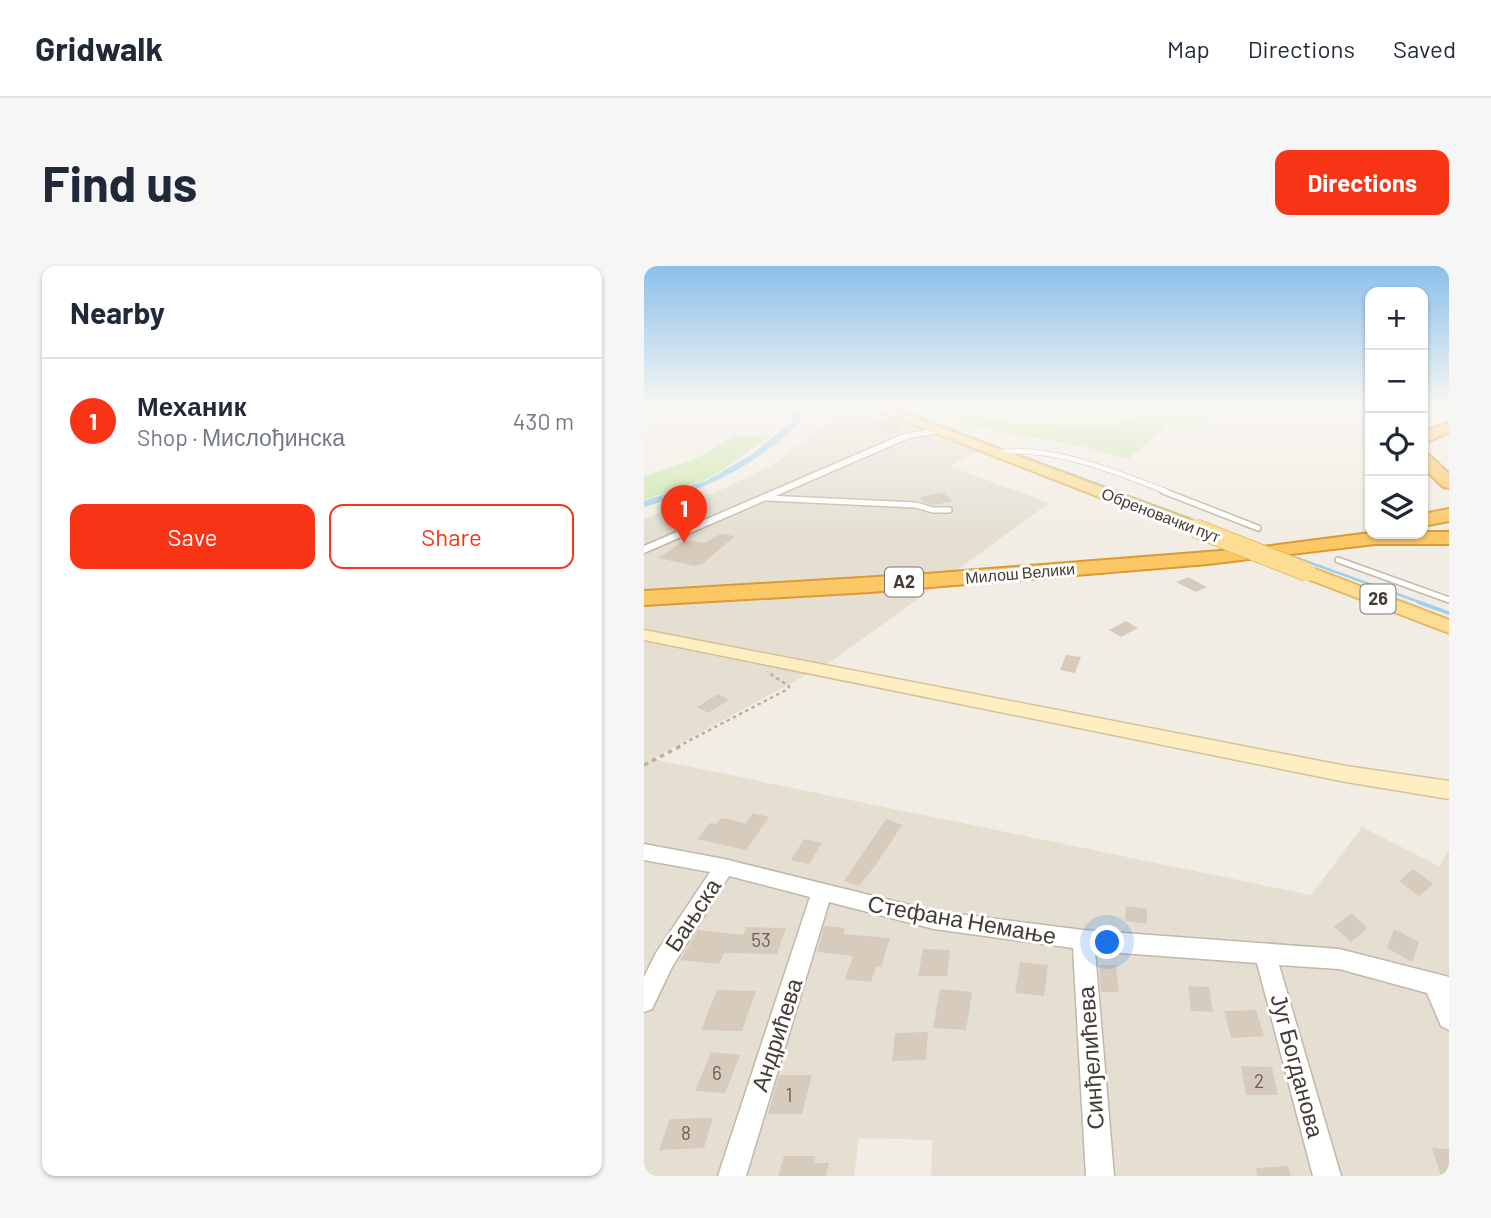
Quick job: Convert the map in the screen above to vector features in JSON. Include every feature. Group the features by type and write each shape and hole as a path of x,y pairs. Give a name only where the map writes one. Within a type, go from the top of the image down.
{"highway":[{"path":"1428,463 1449,483"},
{"path":"1428,476 1449,491"},
{"path":"1428,519 1449,515"},
{"path":"1428,527 1449,523"},
{"name":"Милош Велики","path":"644,588 1011,565 1365,534"},
{"name":"Милош Велики","path":"644,598 1060,570 1365,534"},
{"path":"1428,537 1449,538"}],"main road":[{"name":"Обреновачки пут","path":"982,448 1449,627"},
{"path":"644,635 1346,775 1449,790"}],"street":[{"path":"644,550 878,448"},
{"name":"Стефана Немање","path":"644,852 724,867 821,894 934,920 1083,940 1339,960 1401,968 1442,987"},
{"name":"Бањска","path":"644,1001 664,960 724,867"},
{"name":"Андрићева","path":"732,1176 821,894"},
{"name":"Синђелићева","path":"1083,940 1100,1176"},
{"name":"Југ Богданова","path":"1266,956 1327,1176"},
{"path":"1442,987 1449,1018"}],"lane":[{"path":"994,453 1008,449 1068,458 1258,528"},
{"path":"766,498 916,505 933,510 949,510"},
{"path":"1338,560 1449,600"}],"path":[{"path":"644,765 788,689 789,686 783,680 758,667 764,659"}],"shaded area":[{"path":"794,448 976,448 980,450 949,466 1049,503 835,659 652,759 1311,895 1362,827 1439,866 1449,850 1449,1176 931,1176 932,1140 859,1138 854,1176 644,1176 644,519 725,488 773,465"}],"green space":[{"path":"713,448 752,448 710,478 644,500 644,476 695,459"},
{"path":"1090,448 1140,448 1128,459"}],"building":[{"path":"944,492 953,501 934,505 924,502 920,497"},
{"path":"720,534 735,536 702,564 695,566 658,558 685,540 705,543"},
{"path":"1188,577 1207,587 1196,592 1176,582"},
{"path":"1126,621 1138,628 1121,637 1109,630"},
{"path":"1066,655 1081,657 1075,673 1060,670"},
{"path":"718,694 729,700 708,713 697,707"},
{"path":"753,813 769,817 746,850 697,839 710,823 716,824 721,818 746,823"},
{"path":"886,819 902,825 875,866 859,886 844,881"},
{"path":"804,839 822,843 809,864 791,860"},
{"path":"1413,869 1433,884 1419,896 1399,881"},
{"path":"1126,906 1147,909 1147,924 1125,921"},
{"path":"1351,913 1368,928 1351,942 1334,927"},
{"path":"824,926 845,928 843,934 890,938 881,967 876,966 871,982 845,979 853,956 817,952"},
{"path":"746,927 786,928 777,954 724,953 719,964 680,960 698,930 743,935"},
{"path":"1394,929 1419,942 1412,962 1387,948"},
{"path":"923,949 950,950 947,976 918,976"},
{"path":"1020,962 1048,965 1044,996 1015,993"},
{"path":"1099,965 1116,965 1119,992 1101,992"},
{"path":"1188,986 1209,987 1213,1012 1191,1011"},
{"path":"940,989 972,992 966,1030 933,1028"},
{"path":"717,990 756,991 742,1031 701,1030"},
{"path":"1256,1010 1264,1036 1231,1038 1224,1011"},
{"path":"928,1032 926,1060 892,1061 895,1033"},
{"path":"711,1052 740,1055 725,1093 695,1091"},
{"path":"1241,1066 1272,1067 1278,1095 1246,1095"},
{"path":"779,1075 812,1075 802,1114 768,1114"},
{"path":"713,1118 704,1148 659,1150 670,1119"},
{"path":"1432,1148 1449,1149 1449,1176 1441,1176"},
{"path":"784,1156 816,1156 814,1163 829,1163 826,1176 778,1176"},
{"path":"1288,1166 1291,1176 1257,1176 1256,1168"}],"waterway":[{"path":"644,504 711,482 764,448"},
{"path":"1014,453 1120,492"},
{"path":"1115,491 1194,520"},
{"path":"1283,553 1422,603"},
{"path":"1418,602 1449,613"}],"place":[{"name":"Механик","path":"684,543"}]}
